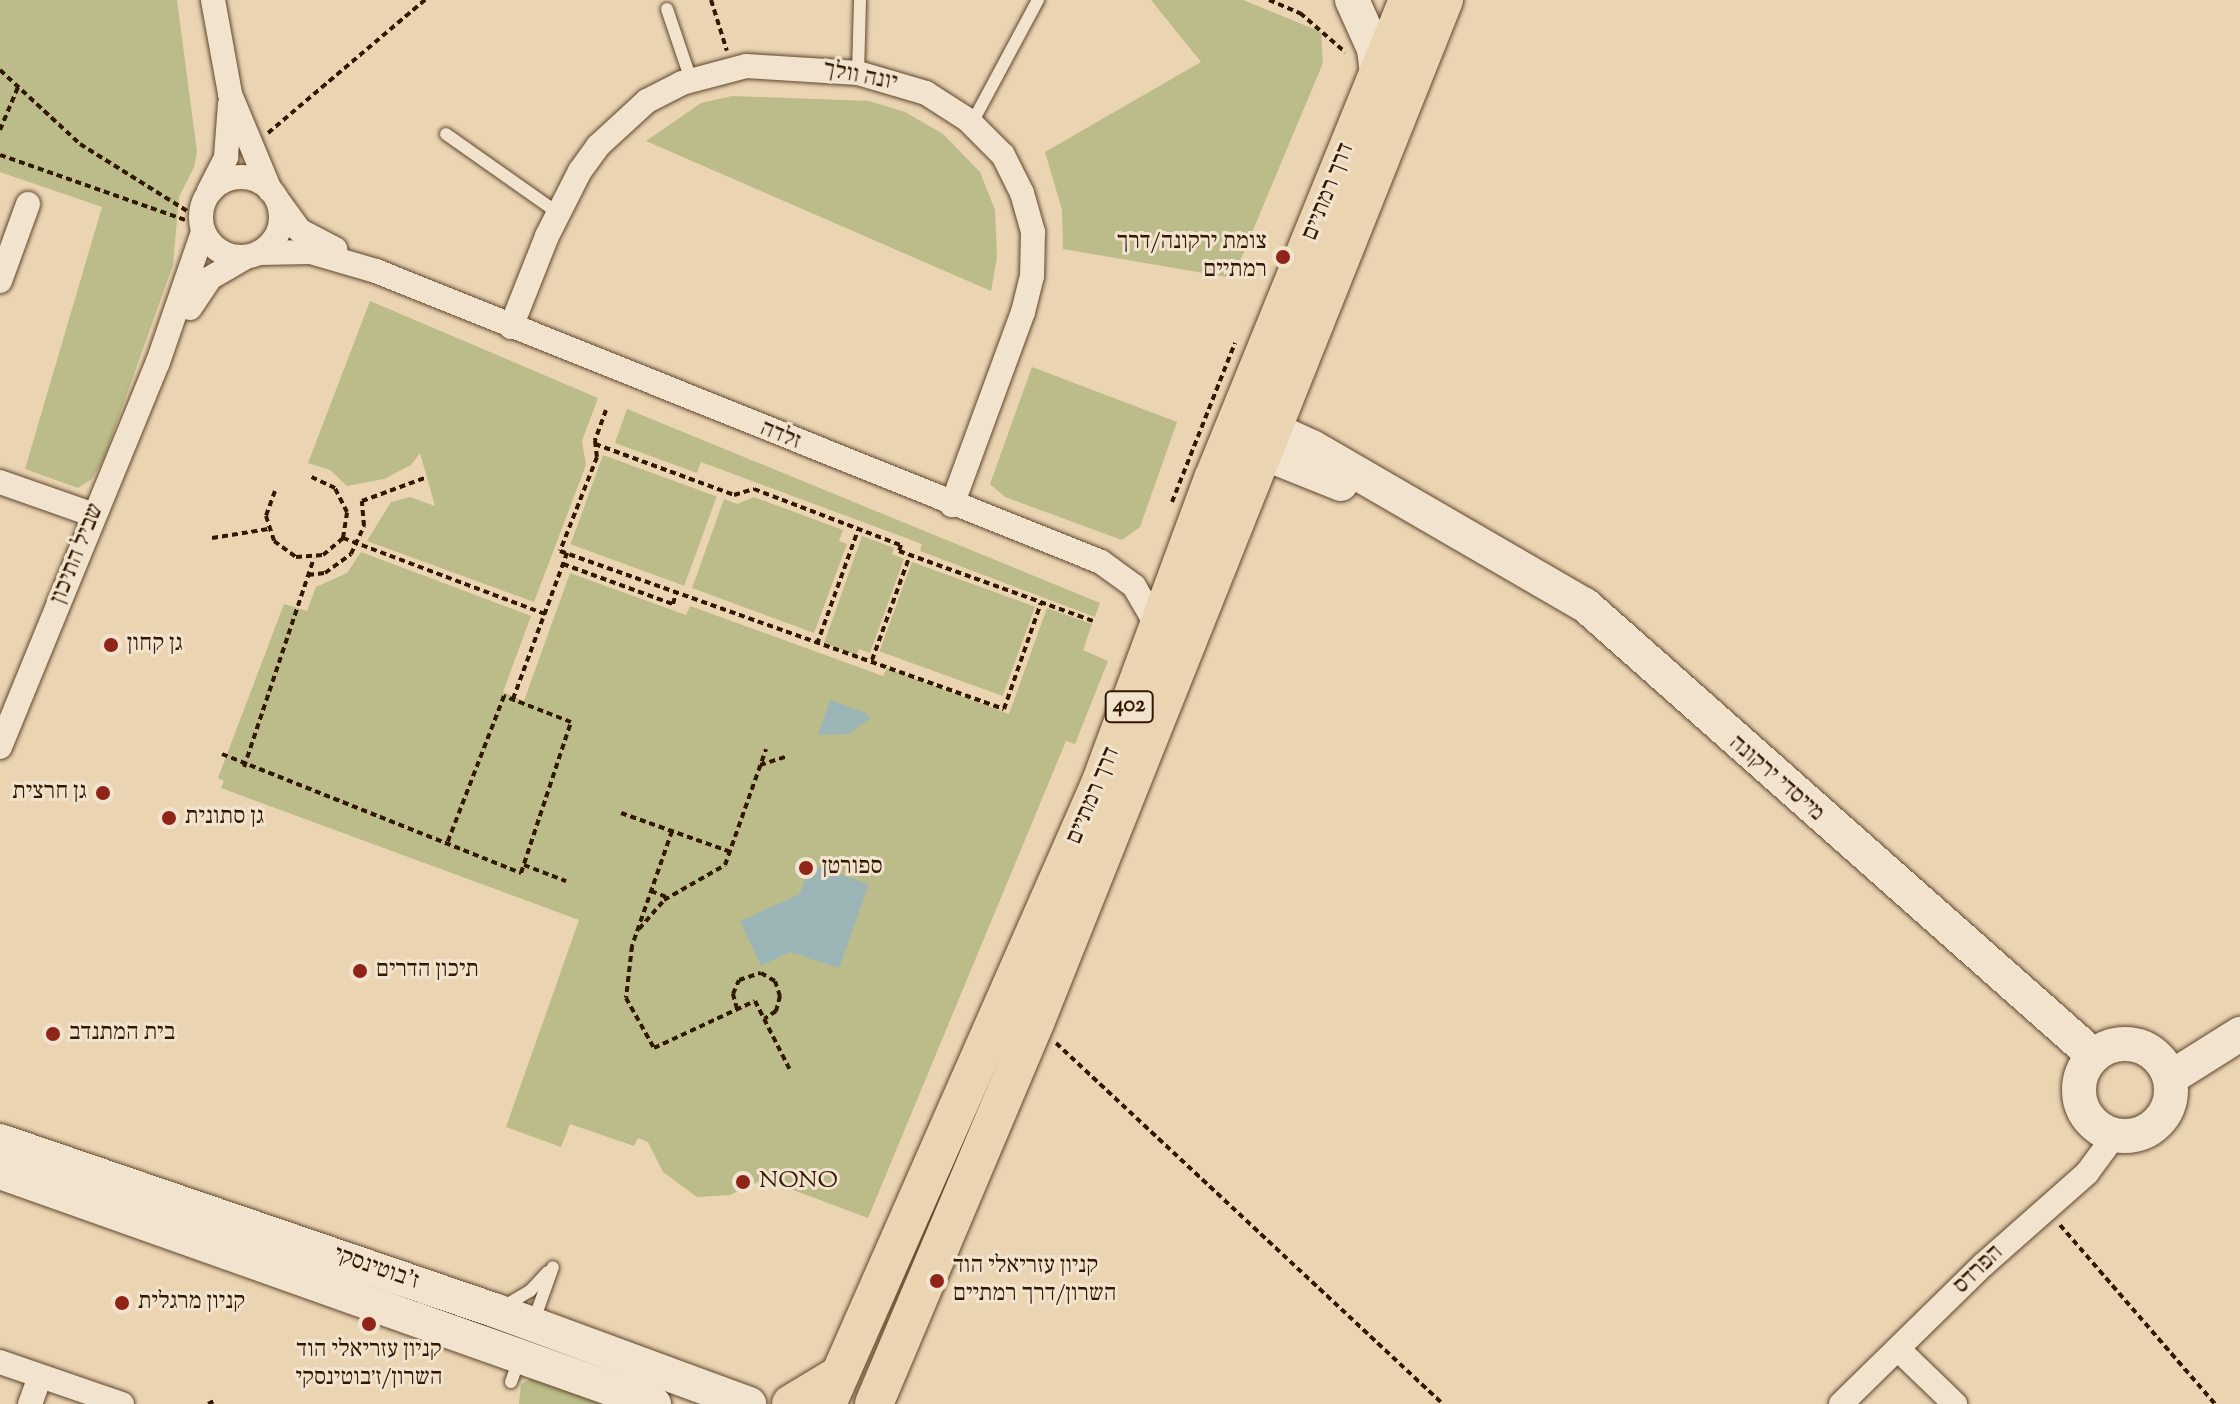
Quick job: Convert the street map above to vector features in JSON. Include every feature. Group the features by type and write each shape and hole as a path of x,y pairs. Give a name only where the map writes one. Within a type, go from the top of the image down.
{"main road":[{"name":"דרך רמתיים","path":"833,1389 1100,784 1159,629 1255,437 1364,68 1408,0"},
{"name":"דרך רמתיים","path":"874,1404 1035,1023 1255,437 1444,0"},
{"path":"791,1404 833,1389"}],"street":[{"path":"213,0 230,94 250,147 280,209 277,234 253,255 216,249 202,226 207,194 226,157 230,94"},
{"path":"1352,0 1374,49 1364,68"},
{"name":"יונה וולך","path":"511,327 558,213 589,158 624,118 647,101 691,80 732,69 858,73 926,93 972,123 1003,155 1022,193 1033,232 1032,276 952,505"},
{"path":"207,194 233,178 253,179 273,193"},
{"name":"זלדה","path":"273,193 299,230 376,271 952,505 1101,562 1134,586 1159,629"},
{"path":"0,281 28,204"},
{"name":"שביל התיכון","path":"0,747 158,362 202,226"},
{"name":"זלדה","path":"253,255 311,252 376,271"},
{"name":"שביל התיכון","path":"158,362 201,287 219,269 253,255"},
{"name":"מייסדי ירקונה","path":"1255,437 1446,524 1585,605 2093,1055"},
{"path":"0,482 94,515"},
{"path":"2170,1078 2240,1034"},
{"path":"2113,1045 2140,1046 2163,1064 2170,1078 2163,1116 2142,1132 2115,1135 2095,1126 2079,1099 2083,1068 2093,1055 2113,1045"},
{"name":"הפרדס","path":"1841,1404 2045,1208 2087,1173 2115,1135"},
{"name":"ז'בוטינסקי","path":"0,1141 494,1310 521,1353 749,1404"},
{"name":"ז'בוטינסקי","path":"0,1172 521,1353 654,1404"},
{"path":"1899,1350 1955,1404"},
{"path":"0,1362 122,1404"},
{"path":"30,1404 40,1377"}],"lane":[{"path":"858,73 860,0"},
{"path":"972,123 1038,0"},
{"path":"667,9 691,80"},
{"path":"446,134 558,213"},
{"path":"494,1310 530,1291 553,1267 521,1353"}],"path":[{"path":"250,147 425,0"},
{"path":"711,0 732,69"},
{"path":"1269,0 1300,13 1364,68"},
{"path":"0,70 80,144 202,226"},
{"path":"0,130 18,87"},
{"path":"0,155 202,226"},
{"path":"1171,508 1241,330"},
{"path":"606,410 595,444 597,457 560,551 861,662 863,656 1004,709 1041,603"},
{"path":"595,444 734,495 754,489 901,545 899,551 1093,621"},
{"path":"244,767 314,558 343,538 347,525 343,499 335,488 311,477"},
{"path":"308,575 340,565 358,544 364,526 362,501 425,478"},
{"path":"275,491 269,503 268,529 283,551 314,558"},
{"path":"212,538 268,529"},
{"path":"817,645 858,530"},
{"path":"343,538 545,614"},
{"path":"513,699 567,553"},
{"path":"872,660 910,555"},
{"path":"563,564 673,604 676,593"},
{"path":"222,754 244,767 521,873 571,722 504,696 447,844"},
{"path":"636,934 669,897 725,865 766,749"},
{"path":"760,765 788,756"},
{"path":"621,813 731,852"},
{"path":"672,831 636,934 626,998 654,1048 755,1001 790,1070"},
{"path":"524,865 566,881"},
{"path":"651,891 669,897"},
{"path":"737,1009 733,994 739,980 761,973 775,981 780,996 776,1011 764,1019"},
{"path":"1035,1023 1443,1404"},
{"path":"2045,1208 2215,1404"}],"green space":[{"path":"0,0 177,0 197,152 194,167 179,197 173,265 104,458 92,479 78,488 25,469 102,207 0,172"},
{"path":"1151,0 1243,0 1321,32 1323,63 1233,278 1063,249 1062,210 1045,152 1201,62"},
{"path":"732,96 869,101 905,112 943,134 980,172 995,210 997,257 991,291 646,141 701,103"},
{"path":"370,301 598,398 582,441 586,465 534,602 367,541 391,502 410,497 435,506 420,453 411,465 384,479 347,486 330,470 308,463"},
{"path":"1032,367 1177,422 1140,527 1122,540 1005,497 990,484"},
{"path":"627,409 1100,603 1095,617 920,551 922,544 701,462 697,473 615,443"},
{"path":"603,455 717,496 684,586 571,544"},
{"path":"754,497 843,530 839,541 847,544 814,633 692,588 724,499 737,504"},
{"path":"862,536 894,548 892,554 904,559 870,653 859,649 856,655 824,643"},
{"name":"ספורטן","path":"361,552 531,616 503,692 524,701 570,573 686,615 690,606 883,676 887,668 1009,714 1047,608 1092,624 1083,650 1108,661 1075,744 1066,741 868,1218 764,1179 730,1195 697,1197 663,1172 648,1142 638,1138 634,1146 570,1124 561,1147 506,1127 579,920 221,788 224,781 218,778 284,604 307,611 316,587 347,573"},
{"path":"912,562 1035,607 1003,696 880,651"},
{"path":"534,1377 619,1404 519,1404 521,1384"}],"water":[{"path":"830,700 866,713 871,718 848,734 818,735"},
{"path":"810,864 869,884 839,968 790,952 761,966 740,921 800,894"}],"place":[{"name":"צומת ירקונה/דרך רמתיים","path":"1283,257"},
{"name":"גן קחון","path":"111,645"},
{"name":"גן חרצית","path":"103,793"},
{"name":"גן סתונית","path":"169,818"},
{"name":"ספורטן","path":"806,868"},
{"name":"תיכון הדרים","path":"360,971"},
{"name":"בית המתנדב","path":"53,1034"},
{"name":"NONO","path":"743,1182"},
{"name":"קניון עזריאלי הוד השרון/דרך רמתיים","path":"937,1281"},
{"name":"קניון מרגלית","path":"122,1303"},
{"name":"קניון עזריאלי הוד השרון/ז׳בוטינסקי","path":"369,1324"}]}
